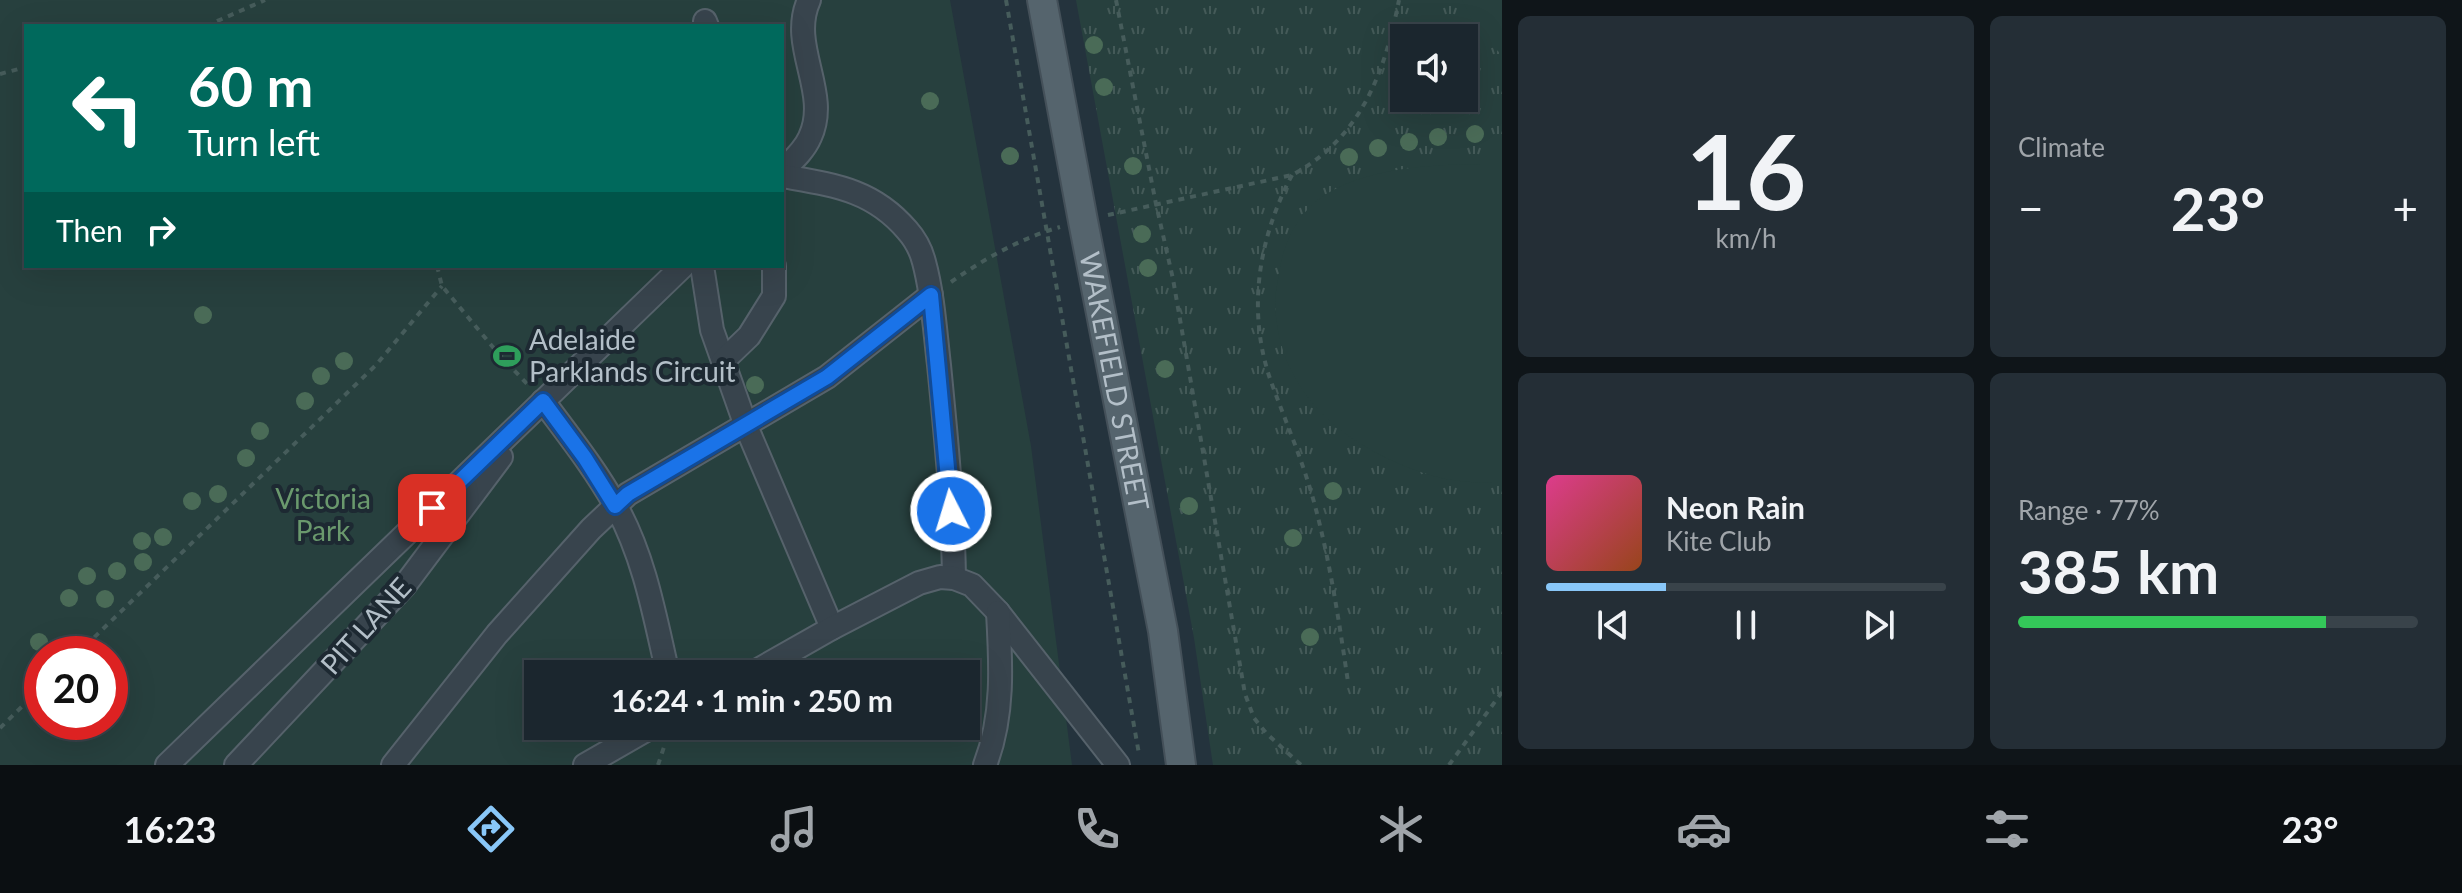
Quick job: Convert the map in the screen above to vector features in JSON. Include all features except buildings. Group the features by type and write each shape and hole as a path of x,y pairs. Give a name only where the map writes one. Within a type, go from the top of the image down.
{"main road":[{"name":"WAKEFIELD STREET","path":"1042,0 1163,631 1181,765"}],"lane":[{"path":"784,172 811,136 815,119 815,91 803,45 802,26 809,0"},
{"path":"784,174 865,196 889,211 910,232 924,259 941,390 954,578"},
{"path":"167,765 681,268"},
{"path":"702,268 712,330 746,426 832,628"},
{"path":"723,361 749,336 774,296 774,268"},
{"path":"393,765 497,634 591,529 628,494 827,377 931,295"},
{"path":"543,401 585,458 615,506 646,578 665,660"},
{"name":"PIT LANE","path":"236,765 405,585 543,401"},
{"path":"776,660 919,583 940,577 954,578 972,585 998,612 1118,765"},
{"path":"985,765 1000,696 998,612"},
{"path":"585,765 629,740"}],"path":[{"path":"211,24 265,0"},
{"path":"1006,0 1141,765"},
{"path":"1116,0 1173,279 1245,694 1254,718 1301,765"},
{"path":"1156,204 1292,175 1320,156 1342,134 1369,97 1391,43 1399,0"},
{"path":"0,74 24,68"},
{"path":"1292,175 1263,250 1257,294 1259,328 1273,387 1300,453 1320,525 1340,619 1348,682"},
{"path":"931,295 970,269 1047,231"},
{"path":"438,268 442,286 543,401"},
{"path":"96,636 376,365 442,286"},
{"path":"1449,765 1502,692"},
{"path":"0,728 24,705"}],"green space":[{"name":"Adelaide Parklands Circuit","path":"0,0 950,0 1031,446 1072,765 0,765"},
{"path":"1076,0 1502,0 1502,765 1213,765 1194,638"},
{"path":"1462,0 1502,0 1502,55 1479,33 1478,24 1474,24"},
{"path":"1502,164 1502,483 1456,481 1430,475 1400,464 1346,434 1323,414 1304,391 1289,365 1279,336 1275,303 1281,261 1294,227 1309,208 1328,193 1363,178 1402,169"}],"place":[{"name":"Adelaide Parklands Circuit","path":"507,356"}],"route":[{"path":"432,508 543,401 585,458 615,506 628,494 827,377 931,295 951,511"}],"park label":[{"name":"Victoria Park","path":"323,515"}]}
